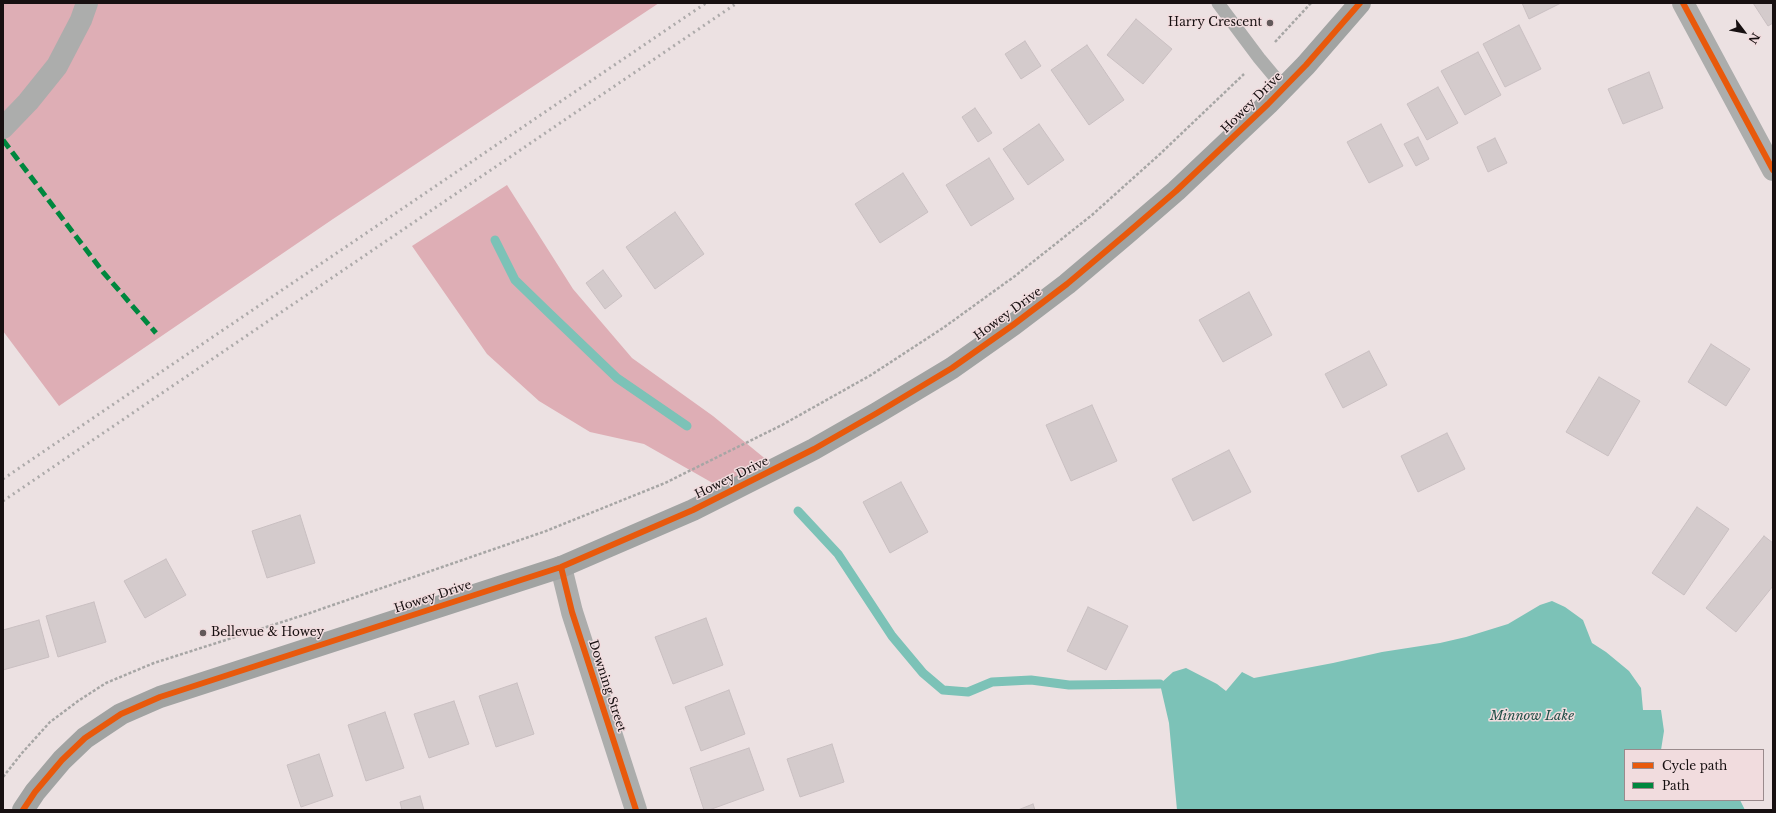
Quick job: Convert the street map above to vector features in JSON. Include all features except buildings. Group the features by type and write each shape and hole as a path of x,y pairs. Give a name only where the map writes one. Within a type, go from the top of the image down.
{"main road":[{"name":"Howey Drive","path":"23,810 35,792 62,760 85,738 121,714 160,697 561,567 640,534 756,479 821,445 952,368 1068,284 1176,191 1284,88 1333,35 1360,3"}],"street":[{"path":"3,128 28,102 57,66 81,20 87,3"},
{"path":"1683,3 1773,170"},
{"name":"Downing Street","path":"561,567 572,612 636,810"}],"lane":[{"path":"1218,3 1259,58 1284,88"}],"path":[{"path":"3,777 50,722 78,701 106,683 154,663 307,614 546,531 664,483 782,425 871,375 943,328 1015,276 1092,215 1223,95 1311,3"}],"shaded area":[{"path":"3,3 659,3 333,219 59,406 3,331"},
{"path":"507,185 573,289 632,358 713,416 779,470 732,494 644,444 590,432 539,401 487,354 412,246"}],"water":[{"name":"Minnow Lake","path":"1552,601 1565,607 1583,620 1592,643 1606,652 1629,671 1641,688 1643,710 1661,710 1664,731 1661,749 1624,749 1624,801 1740,801 1745,810 1177,810 1169,723 1160,684 1173,672 1186,668 1217,684 1226,691 1242,672 1254,678 1382,652 1440,643 1466,637 1508,624 1540,605"}],"waterway":[{"path":"495,240 515,280 548,312 617,378 687,426"},
{"path":"798,511 838,554 892,636 923,673 943,690 968,692 992,682 1031,680 1069,685 1160,684"}],"railway":[{"path":"3,479 706,3"},
{"path":"3,501 737,3"}],"marked path":[{"path":"3,140 103,272 156,333"}],"cycle path":[{"path":"23,810 35,792 62,760 85,738 121,714 160,697 561,567 693,510 814,449 952,368 1013,325 1067,284 1176,191 1268,104 1306,65 1360,3"},
{"path":"1683,3 1773,170"},
{"path":"561,567 572,612 636,810"}],"place":[{"name":"Harry Crescent","path":"1270,23"},
{"name":"Bellevue & Howey","path":"203,633"}]}
